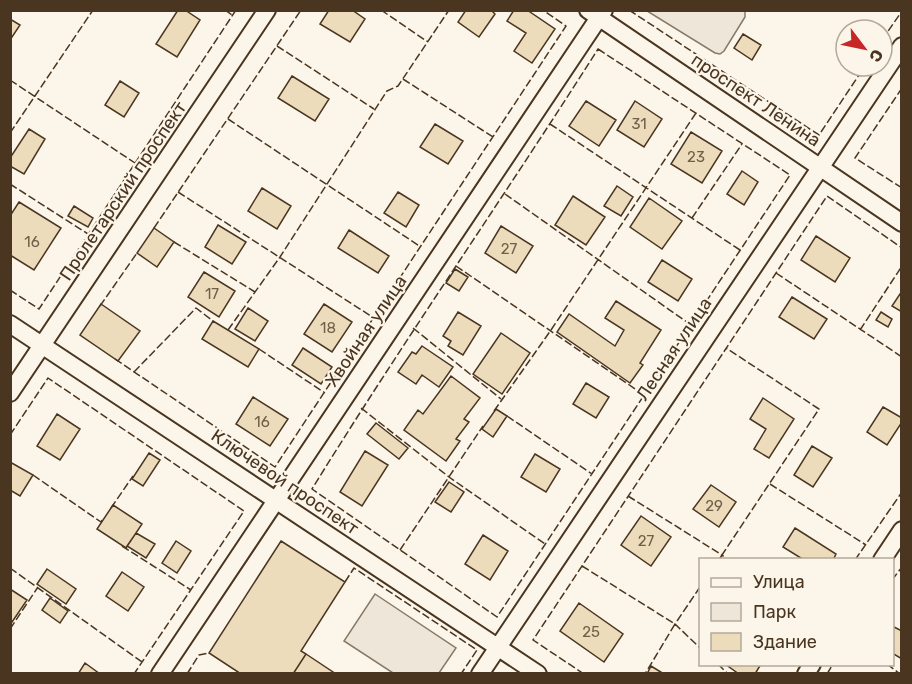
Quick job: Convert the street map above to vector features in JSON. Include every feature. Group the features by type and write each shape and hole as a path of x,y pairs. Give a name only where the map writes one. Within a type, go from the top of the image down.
{"street":[{"name":"Пролетарский проспект","path":"10,393 267,10"},
{"name":"проспект Ленина","path":"597,13 902,223"},
{"name":"Хвойная улица","path":"160,674 597,13"},
{"name":"Лесная улица","path":"480,674 902,46"},
{"name":"Ключевой проспект","path":"10,324 538,674"},
{"path":"883,558 902,530"}],"green space":[{"path":"745,10 745,17 720,54 647,11"},
{"path":"375,594 456,648 439,673 393,673 344,641"}],"building":[{"path":"178,10 185,10 200,20 177,57 156,44"},
{"path":"329,10 352,10 365,19 350,42 320,24"},
{"path":"466,10 491,10 495,14 479,37 458,22"},
{"path":"514,10 527,10 555,29 532,63 514,51 526,33 507,21"},
{"path":"10,19 20,25 10,40"},
{"path":"743,34 761,45 752,60 734,48"},
{"path":"292,76 329,99 315,121 278,98"},
{"path":"120,81 139,93 124,117 105,105"},
{"path":"586,101 616,120 599,146 569,126"},
{"path":"635,101 662,119 644,147 617,130"},
{"path":"435,124 463,141 448,164 420,147"},
{"path":"29,129 45,139 24,174 10,166 10,158"},
{"path":"691,132 722,151 702,183 671,164"},
{"path":"742,171 758,182 744,205 727,194"},
{"path":"617,186 633,197 621,216 604,206"},
{"path":"262,188 291,206 277,229 248,211"},
{"path":"398,192 419,205 406,227 384,213"},
{"path":"573,196 605,217 586,245 555,225"},
{"path":"649,198 682,221 662,249 630,227"},
{"path":"19,202 61,228 34,270 10,255 10,216"},
{"path":"74,206 93,218 88,227 68,216"},
{"path":"218,225 246,242 232,264 205,247"},
{"path":"501,226 533,246 516,273 485,253"},
{"path":"154,228 174,242 157,267 137,253"},
{"path":"349,230 389,256 378,273 338,248"},
{"path":"816,236 850,258 835,282 801,260"},
{"path":"662,260 692,279 678,301 648,282"},
{"path":"455,269 468,277 459,291 446,283"},
{"path":"204,272 235,291 219,317 188,297"},
{"path":"902,291 902,312 892,306"},
{"path":"792,297 827,319 814,339 779,317"},
{"path":"616,301 661,330 640,363 643,365 630,383 557,332 569,314 615,346 624,330 605,318"},
{"path":"101,304 140,331 118,361 80,335"},
{"path":"324,304 352,322 332,352 304,334"},
{"path":"248,308 268,321 255,341 235,329"},
{"path":"458,312 481,326 463,355 448,346 451,341 443,336"},
{"path":"881,312 892,319 888,327 876,320"},
{"path":"213,321 259,349 248,367 202,339"},
{"path":"501,333 530,353 502,394 473,374"},
{"path":"422,346 453,367 439,387 422,375 416,384 398,372 412,352 416,354"},
{"path":"303,348 332,367 321,384 292,365"},
{"path":"451,376 480,398 464,419 469,422 456,439 460,441 446,461 404,430 418,410 423,414"},
{"path":"586,383 609,397 596,418 573,404"},
{"path":"253,397 288,419 270,446 236,424"},
{"path":"763,398 794,419 769,458 754,449 766,429 750,419"},
{"path":"883,407 902,418 902,422 887,445 867,432"},
{"path":"496,409 507,416 493,437 482,429"},
{"path":"57,414 80,429 60,460 37,446"},
{"path":"376,423 408,448 399,459 367,434"},
{"path":"812,446 832,458 813,487 794,475"},
{"path":"365,451 388,465 362,506 340,492"},
{"path":"149,453 160,460 143,486 132,479"},
{"path":"535,454 560,469 546,492 521,477"},
{"path":"10,462 33,475 20,496 10,490"},
{"path":"449,482 464,492 451,512 435,502"},
{"path":"711,485 736,502 719,527 693,509"},
{"path":"113,505 142,524 126,548 97,529"},
{"path":"641,516 671,537 651,566 621,545"},
{"path":"795,528 836,554 834,558 801,558 783,547"},
{"path":"136,533 155,544 146,558 127,546"},
{"path":"483,535 508,551 490,580 465,564"},
{"path":"176,541 191,551 177,573 162,563"},
{"path":"281,541 345,582 301,651 306,654 293,674 241,674 209,653"},
{"path":"47,569 76,589 66,604 37,584"},
{"path":"122,572 144,587 128,611 106,596"},
{"path":"10,589 27,600 10,625"},
{"path":"50,598 68,611 60,623 42,610"},
{"path":"579,603 623,634 604,662 560,631"},
{"path":"894,627 902,631 902,659 894,654"},
{"path":"306,654 336,674 293,674"},
{"path":"85,663 100,674 78,674"},
{"path":"651,666 664,674 647,674"},
{"path":"728,666 760,666 755,674 739,674"}],"fence":[{"path":"10,133 93,10"},
{"path":"225,10 232,15"},
{"path":"10,290 39,309 236,10"},
{"path":"154,228 301,10"},
{"path":"381,10 428,42"},
{"path":"228,330 280,257 387,91 398,86 449,10"},
{"path":"115,359 275,467 566,26 543,10"},
{"path":"629,10 819,135 857,78"},
{"path":"894,23 902,11"},
{"path":"277,46 374,109"},
{"path":"598,49 790,175 497,617 312,489 382,378 598,49"},
{"path":"403,79 493,137"},
{"path":"10,80 135,163"},
{"path":"902,88 855,158 902,188"},
{"path":"494,411 696,113"},
{"path":"228,119 421,247"},
{"path":"550,124 740,250"},
{"path":"692,218 742,144"},
{"path":"10,184 88,234"},
{"path":"178,192 374,318"},
{"path":"505,194 691,325"},
{"path":"584,674 533,640 827,196 902,248"},
{"path":"174,242 255,292"},
{"path":"100,306 137,253"},
{"path":"456,266 644,395"},
{"path":"860,330 902,266"},
{"path":"776,273 902,357"},
{"path":"134,372 196,308 213,321"},
{"path":"413,328 501,399"},
{"path":"628,496 722,555 819,409 726,348"},
{"path":"259,349 325,393"},
{"path":"10,435 48,378 244,511 134,674"},
{"path":"361,408 449,477 545,544"},
{"path":"507,416 592,474"},
{"path":"400,550 483,426"},
{"path":"33,475 101,522 102,520"},
{"path":"111,508 133,476"},
{"path":"770,484 866,545"},
{"path":"856,558 902,492"},
{"path":"122,546 191,590"},
{"path":"720,558 722,555 726,558"},
{"path":"582,566 675,624 645,674"},
{"path":"894,577 902,567"},
{"path":"10,568 142,662"},
{"path":"345,582 354,568 477,650 461,674"},
{"path":"10,629 38,587"},
{"path":"699,588 675,624 699,647"},
{"path":"187,674 199,655 209,653"},
{"path":"720,666 728,674"},
{"path":"827,674 832,666"},
{"path":"890,666 900,674"}]}
